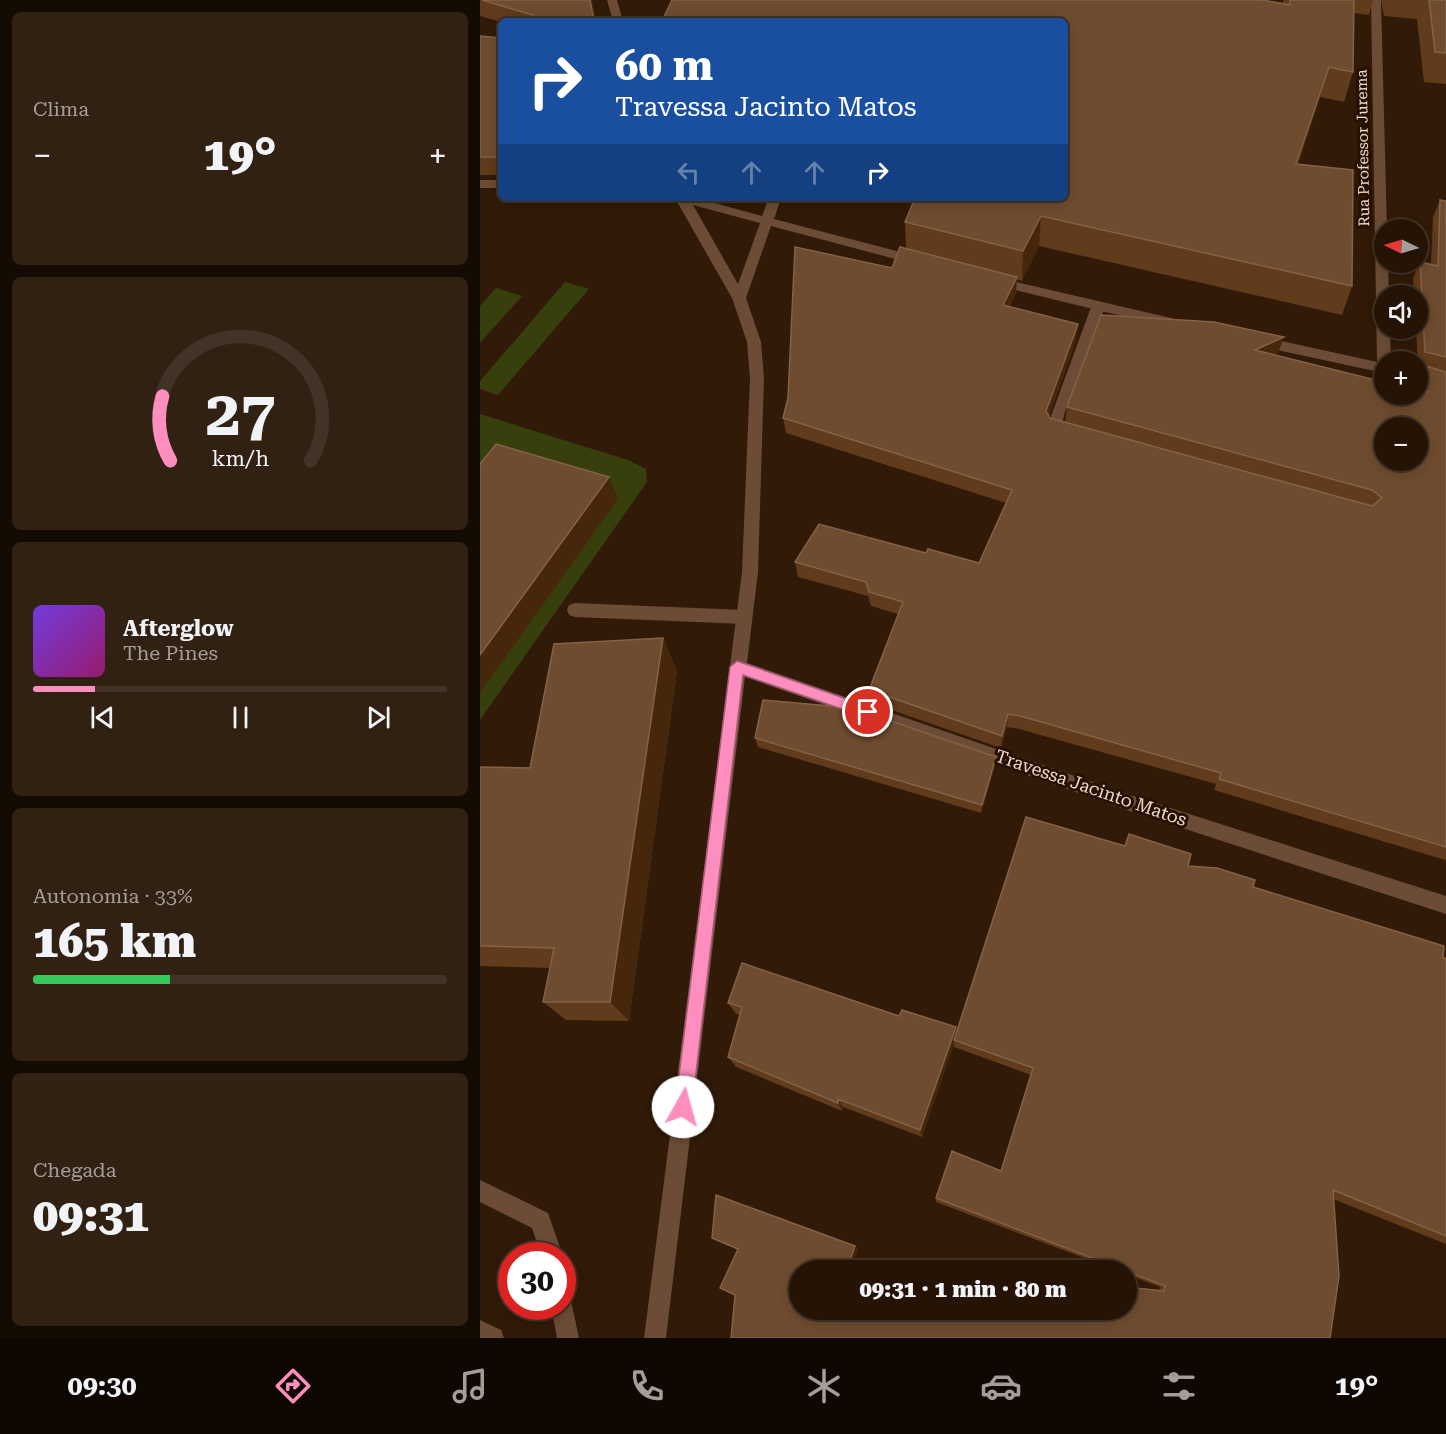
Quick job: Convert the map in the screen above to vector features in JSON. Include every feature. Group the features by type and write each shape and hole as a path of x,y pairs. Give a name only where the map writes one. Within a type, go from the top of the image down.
{"street":[{"path":"612,0 617,18"},
{"name":"Rua Professor Jurema","path":"1376,0 1384,351"},
{"path":"480,184 498,184"},
{"path":"655,1338 750,572 757,378 754,342 739,298 684,201"},
{"path":"692,201 766,223 926,263"},
{"path":"739,298 774,201"},
{"path":"984,278 1098,307 1190,327"},
{"path":"1077,435 1054,427 1098,307"},
{"path":"1247,339 1374,366"},
{"path":"1428,378 1446,382"},
{"path":"575,610 744,617"},
{"name":"Travessa Jacinto Matos","path":"737,667 1119,799 1446,905"},
{"path":"480,1191 540,1221 547,1242"},
{"path":"565,1320 568,1338"},
{"path":"480,1331 494,1338"}],"green space":[{"path":"565,282 589,289 498,395 480,389 480,381"},
{"path":"496,288 522,296 480,343 480,306"},
{"path":"480,414 628,460 646,469 647,482 480,720"}],"building":[{"path":"482,0 590,0 593,18 532,18 533,15"},
{"path":"672,0 1263,0 1290,5 1290,0 1354,0 1353,72 1329,67 1296,164 1353,170 1352,286 1041,216 1023,251 905,222 914,201 1068,201 1068,18 663,18"},
{"path":"1429,0 1446,0 1446,53 1435,52"},
{"path":"480,36 498,38 498,157 480,157"},
{"path":"1440,200 1446,201 1446,357 1425,351 1424,339 1428,339 1428,285 1421,285 1421,273 1428,273 1428,264 1438,266"},
{"path":"795,247 892,268 900,247 1017,277 1003,305 1078,324 1046,411 1050,418 1372,506 1382,498 1372,490 1067,407 1101,315 1214,322 1284,337 1255,350 1374,380 1374,405 1428,405 1428,367 1446,372 1446,847 1219,779 1221,773 1020,716 1008,714 1002,736 869,690 903,602 869,592 866,582 795,562 819,524 926,553 928,549 979,563 1012,490 783,418 788,398"},
{"path":"496,444 609,477 480,655 480,464"},
{"path":"663,638 610,1002 543,1002 554,948 480,946 480,767 530,768 554,644"},
{"path":"763,700 853,708 996,757 982,805 755,738"},
{"path":"1026,817 1125,846 1129,834 1191,854 1188,866 1217,868 1255,880 1253,887 1444,946 1443,958 1446,958 1446,1236 1333,1190 1339,1276 1330,1338 731,1338 735,1295 720,1288 738,1249 712,1238 716,1195 855,1246 850,1260 789,1260 789,1320 1137,1320 1137,1288 1164,1291 1165,1286 1137,1275 1137,1260 1097,1260 936,1198 952,1151 1001,1171 1033,1068 954,1040"},
{"path":"742,963 899,1016 902,1010 956,1027 920,1130 838,1099 838,1103 728,1057 742,1007 728,1003"}],"route":[{"path":"683,1107 737,667 868,712"}]}
